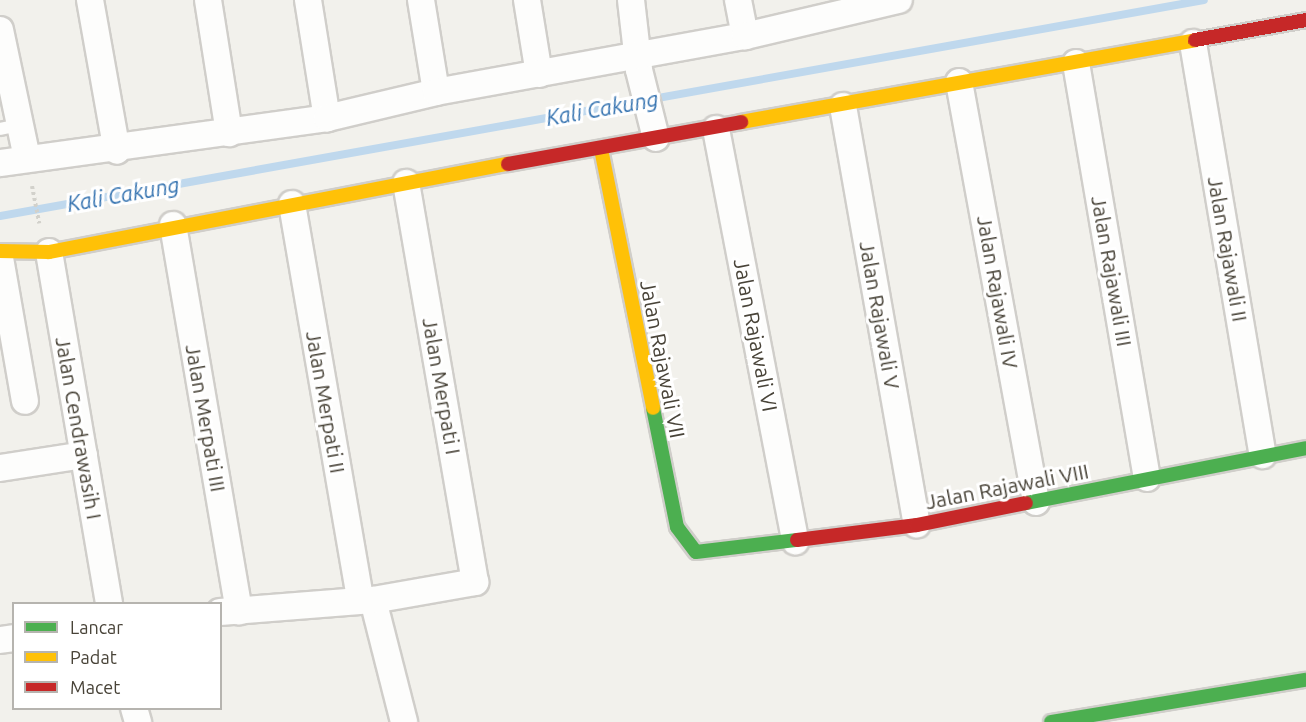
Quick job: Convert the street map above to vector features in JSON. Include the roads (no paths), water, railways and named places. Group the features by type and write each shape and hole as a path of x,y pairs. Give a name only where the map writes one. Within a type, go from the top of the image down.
{"main road":[{"path":"4,253 45,244 173,225 600,149 653,129 716,129 959,82 1193,43 1306,20"},
{"name":"Jalan Rajawali VII","path":"600,149 677,527 696,552 714,553"},
{"name":"Jalan Rajawali VIII","path":"714,553 917,525 1306,448"},
{"path":"1051,722 1306,680"}],"street":[{"path":"90,0 117,151"},
{"path":"208,0 229,133"},
{"path":"308,0 327,118"},
{"path":"421,0 436,92"},
{"path":"526,0 539,74"},
{"path":"631,0 639,62 653,129"},
{"path":"0,163 29,170 117,151 327,118 436,92 539,74 639,62 741,17 899,0"},
{"path":"0,30 10,127 29,170"},
{"name":"Jalan Rajawali II","path":"1193,43 1263,455"},
{"name":"Jalan Rajawali III","path":"1076,63 1148,478"},
{"name":"Jalan Rajawali IV","path":"959,82 1036,502"},
{"name":"Jalan Rajawali V","path":"843,106 917,525"},
{"name":"Jalan Rajawali VI","path":"716,129 795,541"},
{"name":"Jalan Merpati I","path":"366,600 471,587 475,574 406,183"},
{"name":"Jalan Merpati II","path":"292,204 366,600 404,722"},
{"name":"Jalan Merpati III","path":"173,225 230,611"},
{"name":"Jalan Cendrawasih I","path":"45,244 109,602"},
{"path":"4,253 25,400"},
{"path":"0,468 84,455"},
{"path":"230,611 366,600"}],"waterway":[{"name":"Kali Cakung","path":"0,216 1204,0"}]}
